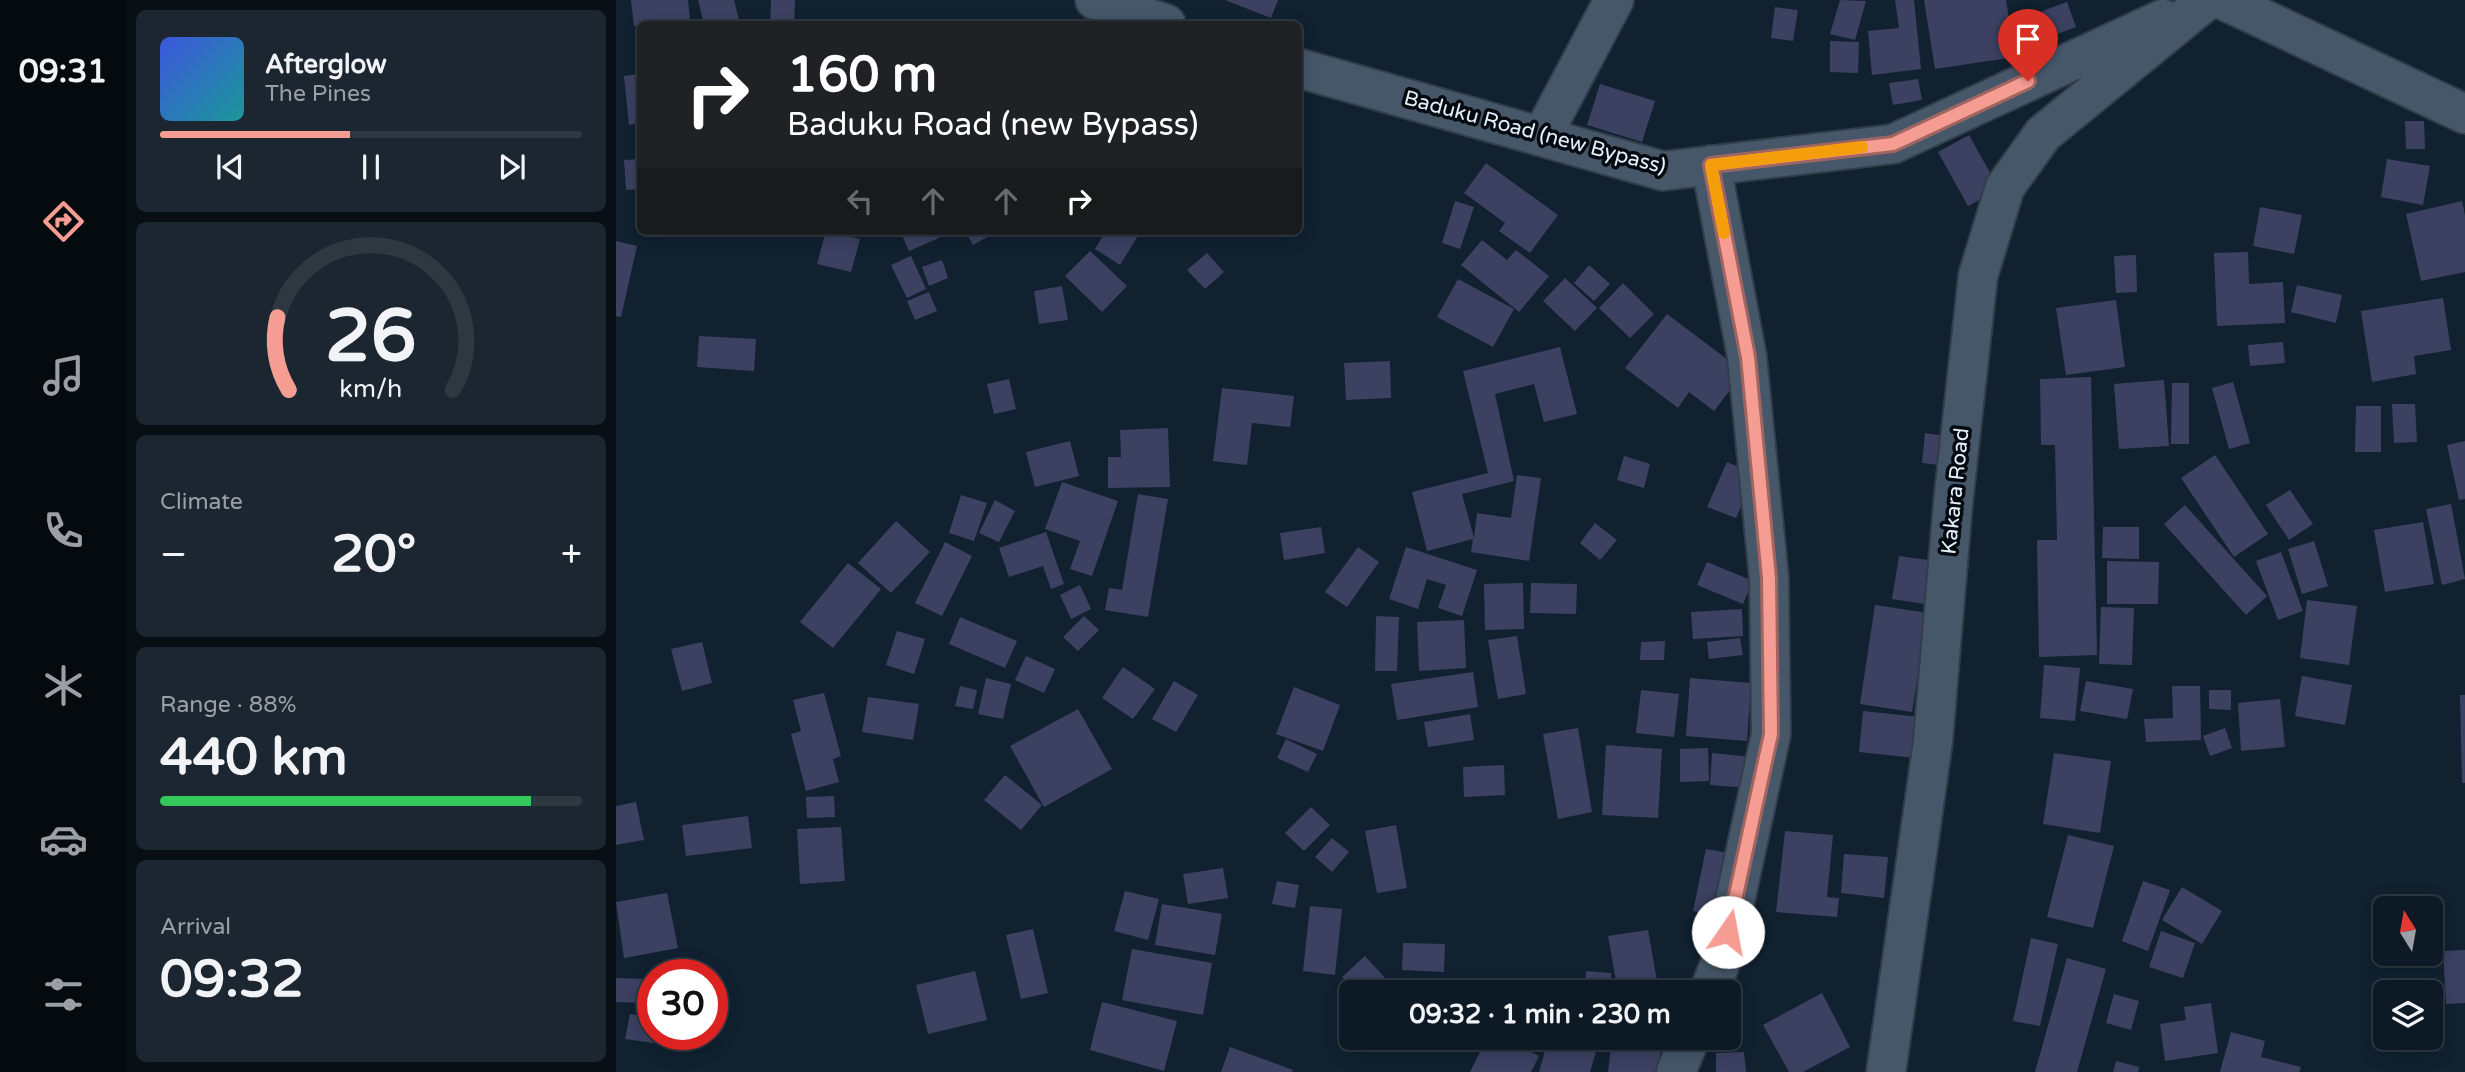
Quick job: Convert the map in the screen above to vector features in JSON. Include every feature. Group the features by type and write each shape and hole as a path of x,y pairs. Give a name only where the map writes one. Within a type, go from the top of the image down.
{"street":[{"path":"1095,0 1157,21"},
{"path":"1542,136 1614,0"},
{"name":"Baduku Road (new Bypass)","path":"1302,69 1663,171 1893,144 2205,0"},
{"name":"Kakara Road","path":"1886,1072 1933,741 1953,503 1978,276 2005,187 2043,134 2205,0"},
{"path":"2222,0 2465,114"},
{"path":"1711,165 1748,357 1769,578 1771,734 1723,956 1714,980"},
{"path":"1676,1072 1685,1050"}],"building":[{"path":"631,0 688,0 690,20 637,21 637,26 634,26"},
{"path":"698,0 734,0 739,21 703,21"},
{"path":"771,0 795,0 794,21 770,21"},
{"path":"1225,0 1278,0 1271,18"},
{"path":"1840,0 1866,1 1855,40 1830,34"},
{"path":"1895,0 1914,0 1921,69 1872,75 1868,31 1899,28"},
{"path":"1924,0 2006,0 2015,57 1935,69"},
{"path":"2067,2 2076,27 2049,37 2040,12"},
{"path":"1775,7 1798,10 1793,41 1771,38"},
{"path":"1830,41 1859,42 1858,73 1830,72"},
{"path":"637,74 637,124 629,125 624,76"},
{"path":"1918,79 1922,100 1893,105 1889,83"},
{"path":"1600,84 1655,101 1642,142 1587,125"},
{"path":"2405,121 2424,121 2425,149 2406,149"},
{"path":"1969,135 1999,189 1968,206 1938,152"},
{"path":"637,159 637,189 626,190 624,160"},
{"path":"2387,159 2430,166 2423,205 2381,197"},
{"path":"1486,163 1558,215 1530,253 1499,231 1505,223 1464,193"},
{"path":"1455,201 1474,207 1460,249 1442,243"},
{"path":"2462,201 2465,216 2465,272 2421,281 2406,214"},
{"path":"2260,207 2302,215 2294,254 2253,246"},
{"path":"825,235 860,239 851,272 817,264"},
{"path":"902,235 946,235 909,251"},
{"path":"967,235 991,235 973,245"},
{"path":"1104,235 1139,235 1120,265 1095,249"},
{"path":"1482,240 1507,260 1516,250 1549,276 1519,312 1461,265"},
{"path":"616,241 637,246 621,317 616,316"},
{"path":"1090,251 1127,286 1102,312 1065,276"},
{"path":"2248,252 2249,284 2283,282 2285,323 2217,326 2214,253"},
{"path":"1207,253 1224,272 1205,289 1187,270"},
{"path":"2136,255 2137,292 2116,293 2114,256"},
{"path":"911,256 926,289 907,298 891,265"},
{"path":"942,260 948,278 929,286 922,267"},
{"path":"1589,265 1610,284 1594,301 1574,283"},
{"path":"1565,278 1597,308 1575,331 1543,301"},
{"path":"1458,279 1514,309 1493,347 1437,317"},
{"path":"1623,283 1654,314 1630,338 1599,308"},
{"path":"2297,285 2342,295 2336,323 2291,312"},
{"path":"1062,286 1068,320 1039,324 1034,291"},
{"path":"929,292 937,311 915,320 907,301"},
{"path":"2443,298 2451,350 2414,356 2416,374 2372,382 2361,311"},
{"path":"2116,300 2125,367 2066,375 2056,308"},
{"path":"1667,314 1744,372 1714,411 1689,392 1678,408 1625,368"},
{"path":"699,336 756,339 754,371 697,367"},
{"path":"2283,342 2285,363 2250,366 2248,345"},
{"path":"1560,347 1577,414 1544,422 1534,384 1495,394 1514,481 1462,494 1474,538 1477,513 1511,518 1517,475 1541,478 1529,561 1471,552 1473,539 1427,551 1412,492 1488,473 1463,371"},
{"path":"1390,361 1391,398 1346,400 1344,363"},
{"path":"2091,377 2097,655 2039,657 2037,540 2057,540 2055,445 2041,445 2040,379"},
{"path":"1009,379 1016,409 994,414 987,384"},
{"path":"2164,380 2169,446 2119,449 2114,384"},
{"path":"2233,382 2250,443 2229,449 2212,388"},
{"path":"2172,383 2189,383 2189,444 2171,444"},
{"path":"1222,388 1294,396 1290,427 1252,423 1247,465 1213,461"},
{"path":"2392,404 2415,404 2417,442 2394,443"},
{"path":"2356,406 2381,406 2381,452 2355,452"},
{"path":"1168,428 1170,487 1108,488 1108,457 1121,457 1120,430"},
{"path":"1925,433 1960,438 1957,467 1922,463"},
{"path":"1070,441 1079,476 1035,487 1026,452"},
{"path":"2465,441 2465,499 2459,500 2447,445"},
{"path":"2215,455 2268,534 2234,557 2181,478"},
{"path":"1624,456 1650,464 1644,488 1617,480"},
{"path":"1727,462 1755,474 1736,518 1707,507"},
{"path":"1062,482 1118,501 1092,576 1070,569 1080,541 1045,529"},
{"path":"2290,490 2313,524 2289,540 2266,505"},
{"path":"1138,494 1168,499 1148,617 1105,610 1109,588 1122,590"},
{"path":"961,495 987,503 974,541 949,533"},
{"path":"995,500 1015,511 999,542 979,533"},
{"path":"2451,504 2465,579 2442,585 2426,509"},
{"path":"2185,505 2267,596 2246,615 2164,524"},
{"path":"896,521 930,552 891,593 858,563"},
{"path":"2423,522 2434,584 2385,592 2374,530"},
{"path":"1595,523 1617,540 1600,560 1580,543"},
{"path":"1321,527 1325,553 1284,560 1280,533"},
{"path":"2103,527 2139,527 2139,559 2102,558"},
{"path":"1046,532 1064,584 1051,589 1043,566 1009,577 999,548"},
{"path":"2314,541 2328,586 2302,594 2288,549"},
{"path":"945,542 972,556 942,616 915,603"},
{"path":"1358,547 1379,562 1347,607 1325,592"},
{"path":"1406,547 1477,570 1462,616 1438,608 1446,585 1427,579 1418,609 1389,599"},
{"path":"2281,552 2303,611 2278,620 2256,561"},
{"path":"1899,556 1943,562 1937,606 1892,599"},
{"path":"2107,561 2159,562 2158,604 2107,604"},
{"path":"1707,562 1753,581 1743,604 1697,585"},
{"path":"848,563 881,589 833,648 800,622"},
{"path":"1523,583 1524,629 1485,630 1484,584"},
{"path":"1531,583 1577,584 1576,614 1530,613"},
{"path":"1080,585 1091,609 1071,619 1060,595"},
{"path":"2307,600 2357,606 2349,665 2300,658"},
{"path":"1875,605 1928,613 1912,712 1860,704"},
{"path":"2101,607 2134,608 2132,665 2099,664"},
{"path":"1742,609 1743,636 1693,639 1691,612"},
{"path":"1084,616 1099,630 1078,651 1063,637"},
{"path":"1376,616 1399,617 1397,671 1375,671"},
{"path":"960,617 1017,641 1005,668 949,644"},
{"path":"1464,620 1466,668 1419,671 1417,622"},
{"path":"897,631 925,639 914,674 886,665"},
{"path":"1517,636 1526,694 1498,699 1488,640"},
{"path":"1740,638 1743,655 1709,659 1707,642"},
{"path":"1665,641 1664,660 1640,660 1641,642"},
{"path":"702,642 712,683 682,691 671,649"},
{"path":"1026,656 1055,669 1044,693 1015,680"},
{"path":"2044,665 2080,668 2075,721 2040,718"},
{"path":"1123,667 1155,689 1133,719 1102,698"},
{"path":"1473,672 1478,707 1397,720 1391,684"},
{"path":"2302,676 2352,685 2345,725 2295,716"},
{"path":"986,678 1011,684 1003,719 978,714"},
{"path":"1690,678 1751,683 1747,741 1686,736"},
{"path":"1174,681 1198,695 1176,732 1152,719"},
{"path":"2086,681 2133,689 2127,719 2080,711"},
{"path":"960,686 977,690 973,709 955,706"},
{"path":"2172,686 2200,686 2201,740 2146,742 2144,719 2173,718"},
{"path":"1294,687 1340,705 1323,751 1276,734"},
{"path":"1641,690 1679,694 1674,737 1636,733"},
{"path":"2209,690 2231,690 2231,710 2209,709"},
{"path":"824,693 841,756 833,759 839,782 806,791 791,734 801,731 793,700"},
{"path":"2460,695 2465,695 2465,783 2462,783"},
{"path":"868,697 919,704 913,740 862,732"},
{"path":"2280,699 2285,747 2241,751 2238,703"},
{"path":"1078,709 1112,769 1044,807 1010,746"},
{"path":"1863,711 1920,717 1915,758 1859,752"},
{"path":"1470,714 1474,740 1428,747 1424,722"},
{"path":"1578,728 1592,812 1558,819 1543,734"},
{"path":"2225,728 2232,748 2210,756 2203,736"},
{"path":"1286,739 1317,754 1308,772 1277,758"},
{"path":"1606,745 1662,749 1658,818 1602,815"},
{"path":"1708,748 1709,781 1680,782 1680,749"},
{"path":"1712,753 1752,757 1749,788 1710,785"},
{"path":"2054,753 2111,761 2100,833 2043,824"},
{"path":"1504,765 1505,795 1464,797 1463,767"},
{"path":"1005,775 1042,805 1021,830 984,800"},
{"path":"834,796 835,817 807,818 806,797"},
{"path":"636,802 644,840 616,845 616,806"},
{"path":"1311,807 1330,825 1304,851 1285,833"},
{"path":"748,816 752,848 686,856 682,825"},
{"path":"1396,825 1407,888 1377,893 1365,831"},
{"path":"841,827 845,881 800,884 797,829"},
{"path":"1785,831 1833,835 1827,897 1839,898 1837,917 1776,912"},
{"path":"2068,835 2114,846 2093,928 2047,917"},
{"path":"1332,838 1349,852 1332,872 1315,857"},
{"path":"1706,849 1741,855 1728,918 1693,911"},
{"path":"1844,854 1888,857 1884,898 1841,893"},
{"path":"1223,868 1228,898 1188,904 1183,874"},
{"path":"1277,881 1299,885 1295,908 1272,904"},
{"path":"2143,881 2170,890 2148,951 2122,941"},
{"path":"2182,887 2222,911 2202,944 2162,920"},
{"path":"1125,891 1159,899 1148,940 1114,931"},
{"path":"667,893 678,948 624,958 616,902"},
{"path":"1162,904 1222,914 1215,955 1155,945"},
{"path":"1310,906 1342,909 1335,975 1303,971"},
{"path":"1033,929 1048,993 1021,999 1006,935"},
{"path":"1648,930 1657,980 1616,980 1608,936"},
{"path":"2161,931 2195,943 2183,978 2149,967"},
{"path":"2031,938 2058,944 2040,1026 2013,1021"},
{"path":"1403,943 1445,944 1444,972 1402,970"},
{"path":"1132,949 1212,963 1203,1015 1122,1000"},
{"path":"2465,950 2465,1003 2446,1004 2443,951"},
{"path":"1365,956 1385,978 1345,980 1342,977"},
{"path":"2067,958 2106,969 2077,1072 2035,1072"},
{"path":"975,971 987,1020 928,1034 916,985"},
{"path":"1586,971 1611,973 1611,980 1586,980"},
{"path":"616,978 637,979 637,1003 616,1002"},
{"path":"1822,993 1850,1047 1803,1072 1789,1072 1763,1025"},
{"path":"2114,994 2139,1001 2131,1030 2106,1023"},
{"path":"1102,1002 1177,1021 1164,1071 1090,1050"},
{"path":"2211,1003 2218,1053 2165,1061 2160,1024 2186,1020 2184,1007"},
{"path":"630,1014 637,1015 637,1041 625,1039"},
{"path":"2231,1032 2265,1041 2261,1057 2301,1067 2299,1072 2220,1072"},
{"path":"1230,1047 1293,1070 1221,1072"},
{"path":"1481,1050 1527,1050 1539,1056 1531,1072 1470,1072"},
{"path":"1542,1050 1596,1050 1590,1072 1539,1072 1545,1051"},
{"path":"1611,1050 1661,1050 1658,1072 1608,1072"},
{"path":"1744,1052 1746,1072 1716,1072 1716,1053"},
{"path":"2116,1061 2139,1067 2138,1072 2113,1072"}],"slow traffic":[{"path":"1724,233 1711,165 1862,147"}],"route":[{"path":"1728,932 1771,734 1769,578 1748,357 1711,165 1893,144 2028,81"}]}
